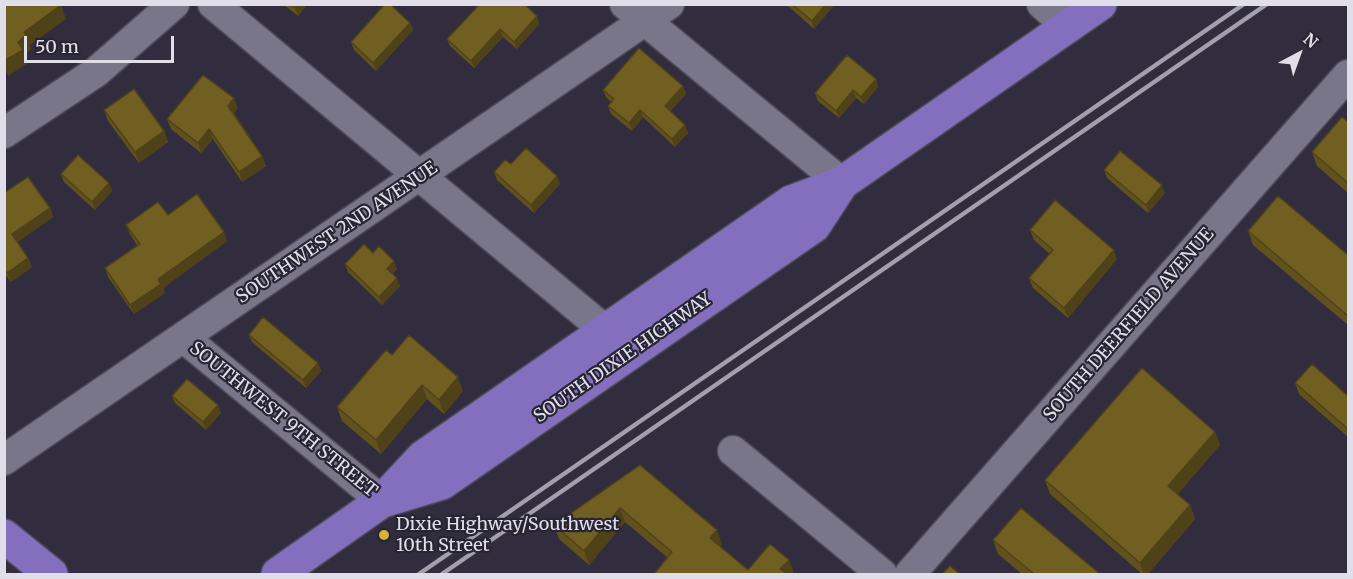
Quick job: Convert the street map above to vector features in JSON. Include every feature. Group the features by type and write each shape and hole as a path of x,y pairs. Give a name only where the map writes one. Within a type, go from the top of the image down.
{"main road":[{"name":"SOUTH DIXIE HIGHWAY","path":"278,574 382,501 423,458 791,202 842,183 1100,4"},
{"name":"SOUTH DIXIE HIGHWAY","path":"382,501 442,483 804,233 814,226 842,183"},
{"path":"4,536 51,574"}],"street":[{"path":"4,133 96,72 174,4"},
{"path":"213,4 606,331"},
{"path":"1042,4 1068,27"},
{"path":"646,10 842,183"},
{"name":"SOUTHWEST 2ND AVENUE","path":"4,460 420,176 646,10"},
{"name":"SOUTH DEERFIELD AVENUE","path":"910,574 1348,75"},
{"name":"SOUTHWEST 9TH STREET","path":"184,338 382,501"},
{"path":"733,451 882,574"}],"building":[{"path":"4,4 61,5 24,32 26,35 18,42 23,50 4,61"},
{"path":"385,4 390,4 410,23 373,63 351,42"},
{"path":"480,4 524,4 537,16 514,42 500,29 471,61 447,39"},
{"path":"792,4 826,4 812,21"},
{"path":"639,48 683,86 665,106 685,125 672,139 640,110 629,123 608,106 614,99 603,90"},
{"path":"847,55 876,79 861,97 853,90 836,111 815,93"},
{"path":"203,75 234,98 228,106 262,156 239,172 209,129 198,143 167,119"},
{"path":"134,89 164,131 135,152 104,110"},
{"path":"1342,117 1348,122 1348,183 1312,152"},
{"path":"526,148 557,176 531,205 494,172 505,160 511,164"},
{"path":"1120,151 1162,185 1146,205 1104,170"},
{"path":"78,155 109,183 92,202 61,174"},
{"path":"28,177 50,208 12,234 28,258 7,273 4,269 4,193"},
{"path":"197,194 224,232 158,279 161,284 130,305 105,268 140,244 126,225 158,202 168,215"},
{"path":"1278,196 1348,255 1348,316 1248,231"},
{"path":"1055,200 1114,250 1064,308 1029,278 1053,250 1030,230"},
{"path":"364,244 373,253 379,246 394,261 387,269 397,278 379,297 345,264"},
{"path":"263,317 318,363 303,380 249,335"},
{"path":"409,335 458,377 439,400 422,385 376,440 337,407 386,350 392,355"},
{"path":"1312,364 1348,396 1348,429 1295,383"},
{"path":"1142,368 1215,432 1168,486 1190,505 1140,563 1045,480"},
{"path":"187,379 218,405 203,422 172,396"},
{"path":"640,465 717,530 710,538 748,570 770,544 789,560 780,569 787,574 654,574 672,552 620,508 584,551 554,525"},
{"path":"1021,508 1100,574 1034,574 993,540"},
{"path":"950,566 960,574 942,574"}],"railway":[{"path":"419,574 1244,4"},
{"path":"442,574 1267,4"}],"place":[{"name":"Dixie Highway/Southwest 10th Street","path":"384,535"}]}
